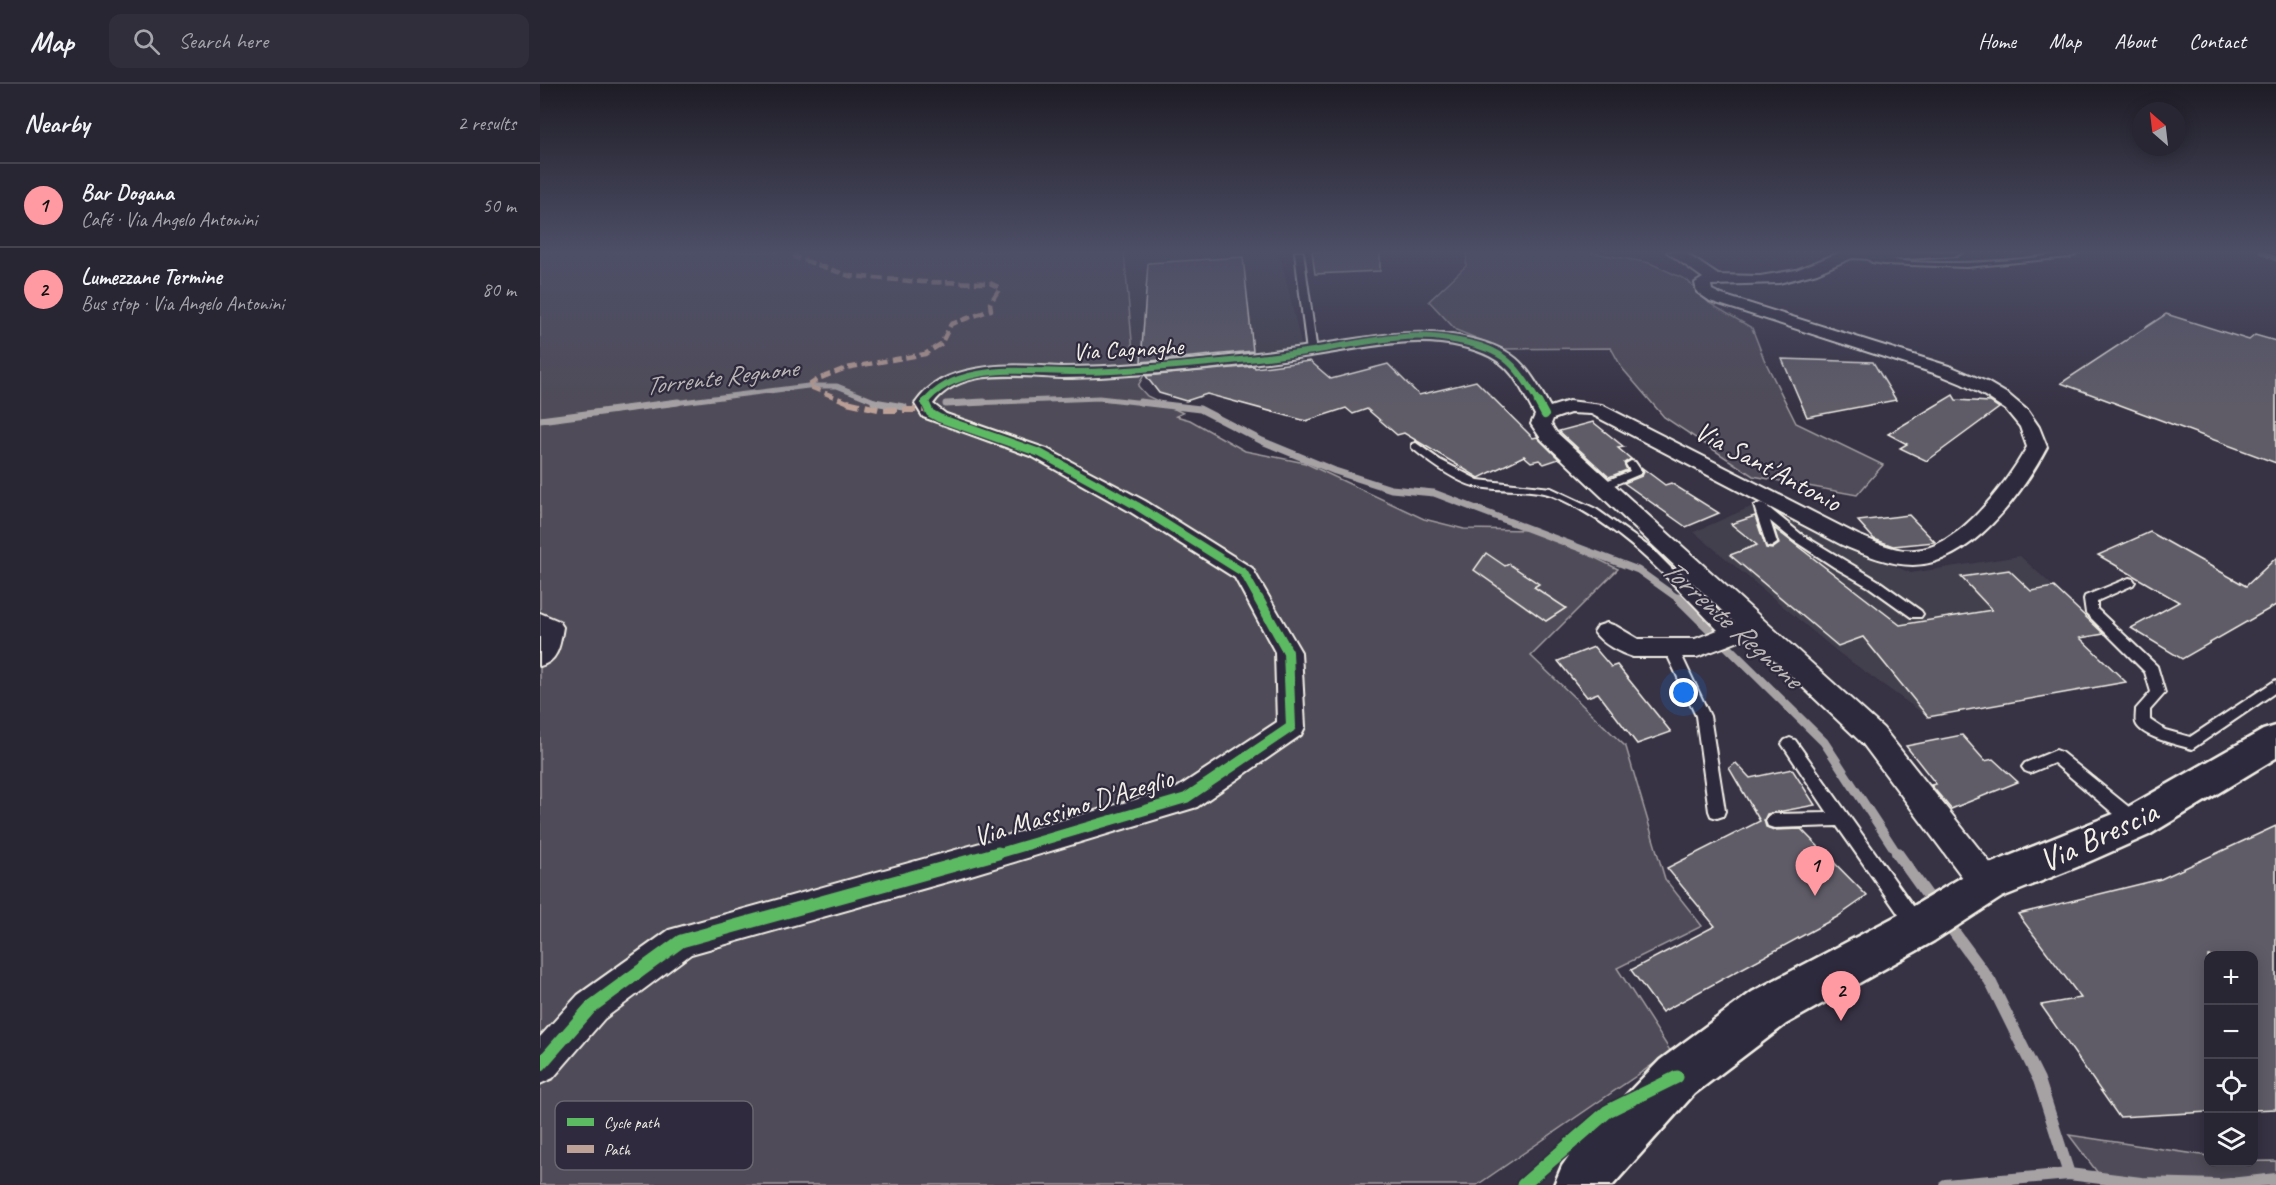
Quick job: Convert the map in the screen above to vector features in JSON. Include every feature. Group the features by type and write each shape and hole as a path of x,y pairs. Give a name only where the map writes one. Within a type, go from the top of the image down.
{"main road":[{"name":"Via Brescia","path":"1581,1185 1677,1077 1769,1008 1918,927 1987,884 2135,823 2276,740"}],"street":[{"name":"Via Sant'Antonio","path":"1545,415 1569,407 1595,409 1758,500 1884,553 1912,558 1931,556 1969,534 2029,464 2037,447 2028,423 2011,406 1983,387 1946,371 1876,347 1734,303"},
{"name":"Via Cagnaghe","path":"972,430 930,413 924,404 929,394 938,387 957,379 1001,371 1088,372 1171,367 1312,352 1374,340 1418,337 1468,343 1510,359 1545,415"},
{"path":"1545,415 1541,424 1549,436 1874,736 1987,884"},
{"name":"Via Massimo D'Azeglio","path":"540,1065 591,1007 681,941 954,866 1186,798 1291,727 1288,652 1244,573 1137,506 1040,453 972,430"},
{"path":"540,621 550,627 546,649 540,657"},
{"path":"1607,632 1633,648 1684,648 1755,625"}],"lane":[{"path":"1306,303 1312,352"},
{"path":"1416,446 1436,462 1475,483 1551,491 1592,511 1648,552 1731,634"},
{"path":"1602,486 1636,472 1631,465"},
{"path":"1758,500 1771,543"},
{"path":"1758,500 1797,537 1874,584 1916,614"},
{"path":"2129,582 2090,599 2091,610 2152,670 2158,693 2143,709 2143,723 2160,734 2192,743 2276,685"},
{"path":"1684,648 1703,716 1717,811"},
{"path":"1790,744 1840,819 1918,927"},
{"path":"2030,767 2056,756 2135,823"},
{"path":"1773,821 1840,819"}],"shaded area":[{"path":"540,303 1129,303 1135,370 1144,375 1138,386 1147,396 1183,413 1176,416 1190,420 1245,451 1305,463 1424,519 1464,529 1538,530 1618,569 1531,656 1626,747 1665,879 1702,926 1617,968 1671,1052 1477,1185 540,1185"},
{"path":"1129,303 1292,303 1302,349 1134,363"},
{"path":"1431,303 1710,303 1752,328 1764,359 1796,423 1883,465 1857,495 1753,476 1664,417 1622,368 1611,348 1503,349 1456,330"},
{"path":"1764,501 1795,523 1911,573 2020,556 2105,634 2081,639 2126,682 1928,717 1839,653 1694,532"},
{"path":"2069,1135 2204,1155 2204,1167 2258,1167 2258,1161 2276,1161 2276,1185 2107,1185"}],"building":[{"path":"1145,303 1248,303 1253,351 1141,362"},
{"path":"2166,314 2249,340 2255,335 2276,341 2276,463 2061,383"},
{"path":"1782,359 1873,362 1896,400 1807,417"},
{"path":"1310,361 1331,379 1388,364 1419,395 1476,381 1533,438 1537,437 1559,459 1544,464 1539,460 1531,462 1524,456 1479,478 1404,433 1397,435 1367,409 1353,414 1346,408 1306,421 1207,394 1186,401 1159,393 1146,376 1254,366 1255,368"},
{"path":"1953,395 1956,400 1990,402 1999,408 1927,461 1900,448 1907,444 1888,434"},
{"path":"1593,422 1624,447 1618,448 1631,459 1624,463 1627,470 1609,477 1559,431"},
{"path":"1641,467 1665,485 1671,483 1719,513 1686,527 1624,483 1642,476 1644,472"},
{"path":"1909,515 1935,542 1893,546 1874,539 1858,521"},
{"path":"1755,516 1766,548 1772,549 1779,544 1774,528 1900,625 1992,610 1961,577 2009,570 2031,591 2054,587 2104,634 2080,638 2126,682 1928,717 1863,637 1838,646 1730,555 1757,545 1731,524"},
{"path":"2150,532 2246,586 2276,558 2276,605 2182,659 2131,628 2179,602 2098,555"},
{"path":"1486,553 1505,566 1509,564 1539,584 1534,587 1566,608 1546,621 1474,570"},
{"path":"1594,647 1611,667 1617,665 1671,732 1637,744 1598,693 1587,697 1558,661"},
{"path":"1962,735 1985,761 1993,759 2018,782 1951,809 1931,785 1936,784 1906,746"},
{"path":"1736,763 1750,778 1792,769 1815,805 1767,814 1764,820 1766,827 1774,830 1801,829 1867,896 1837,917 1662,1012 1631,970 1715,926 1667,868 1760,821 1729,768"},
{"path":"2276,826 2276,1109 2258,1110 2258,951 2204,951 2204,1112 2119,1117 2041,1005 2081,998 2018,914 2161,879"}],"waterway":[{"name":"Torrente Regnone","path":"666,404 808,386 837,386 879,403"},
{"name":"Torrente Regnone","path":"984,402 946,404 1099,398 1154,404"},
{"name":"Torrente Regnone","path":"540,420 678,402"},
{"name":"Torrente Regnone","path":"874,402 879,403"},
{"name":"Torrente Regnone","path":"1140,402 1200,409 1262,441 1335,471 1391,489 1434,493 1638,570 1680,600"},
{"name":"Torrente Regnone","path":"879,403 904,407"},
{"name":"Torrente Regnone","path":"1678,598 1824,742 1898,855"},
{"name":"Torrente Regnone","path":"1897,853 1935,906"},
{"name":"Torrente Regnone","path":"1946,921 1990,981 2039,1080 2069,1174"},
{"path":"1945,1185 2069,1174"},
{"path":"2069,1174 2141,1183 2220,1185"},
{"path":"2221,1185 2276,1179"}],"marked path":[{"path":"928,410 897,412 866,408 837,399 808,386 818,379 846,368 925,354 941,344 951,324 991,310 990,303"}],"cycle path":[{"path":"540,1065 591,1007 681,941 954,866 1186,798 1291,727 1288,652 1244,573 1137,506 1040,453 930,413 924,404 940,387 963,377 989,372 1090,372 1165,367 1289,354 1402,337 1447,338 1469,343 1511,361 1545,415"},
{"path":"1523,1185 1608,1111 1677,1077"}],"place":[{"name":"Bar Dogana","path":"1815,896"},
{"name":"Lumezzane Termine","path":"1841,1021"}]}
